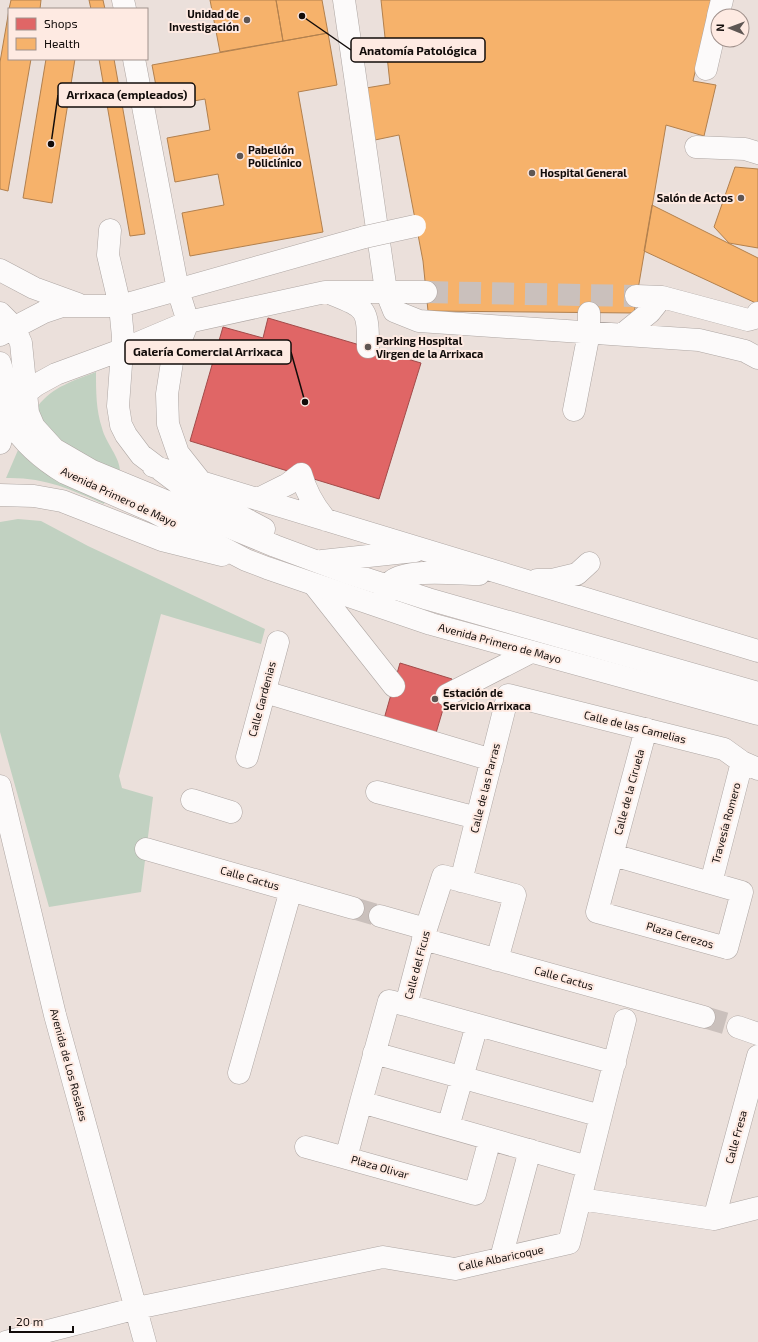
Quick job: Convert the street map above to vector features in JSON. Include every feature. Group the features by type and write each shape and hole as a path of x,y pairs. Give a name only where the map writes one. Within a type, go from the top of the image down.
{"street":[{"path":"344,0 386,291 394,311 419,321 589,323 623,334 699,340 745,351 758,358"},
{"path":"706,69 711,48"},
{"path":"134,60 178,290 188,322 172,362 167,394 168,424 178,453 201,482"},
{"path":"696,147 744,150 758,153"},
{"path":"415,226 365,236 120,306 62,306 4,327 21,343 28,413 34,427 45,441 62,454 101,475 306,559 433,600 758,693"},
{"path":"110,230 108,256 120,306 124,349 118,390 118,406 120,421 133,446 153,466 178,482 270,532 306,559 343,595"},
{"path":"0,270 34,288 81,305"},
{"path":"6,424 27,393 56,374 124,349 188,322 325,292 426,292"},
{"path":"325,292 357,304 368,320 368,347"},
{"path":"636,296 662,297 748,320 755,318 758,313"},
{"path":"623,334 650,312 662,297"},
{"path":"574,410 589,323"},
{"path":"0,363 6,388 6,424 0,447"},
{"name":"Avenida Primero de Mayo","path":"6,424 41,458 65,473 154,512 246,560 315,586 392,611 531,652 758,714"},
{"path":"153,466 201,482 758,651"},
{"path":"258,499 288,484 301,474 306,492 314,506 326,520"},
{"name":"Avenida Primero de Mayo","path":"0,495 34,496 62,501 162,540 195,550 246,560"},
{"path":"267,568 306,559 424,550"},
{"path":"392,611 387,607 385,602 388,586 393,580 410,574 514,577 552,580 577,574 590,563 592,581 600,594 614,607"},
{"path":"315,586 394,686"},
{"name":"Calle Gardenias","path":"247,757 278,642"},
{"path":"447,695 531,652"},
{"path":"658,687 758,678"},
{"path":"265,692 492,760"},
{"name":"Calle de las Parras","path":"452,878 477,818 508,696"},
{"name":"Calle de las Camelias","path":"508,696 724,749 750,765"},
{"name":"Calle de la Ciruela","path":"612,855 646,729"},
{"name":"Travesía Romero","path":"711,883 750,765"},
{"name":"Avenida de Los Rosales","path":"0,786 57,1023 146,1342"},
{"path":"377,792 477,818"},
{"path":"192,800 231,812"},
{"name":"Calle Cactus","path":"146,849 353,908"},
{"name":"Plaza Cerezos","path":"612,855 711,883 750,894 727,948 597,912 612,855"},
{"path":"452,878 515,896 497,960"},
{"name":"Calle del Ficus","path":"361,1102 389,1001 406,1005 425,934 452,878"},
{"path":"239,1073 291,890"},
{"name":"Calle Cactus","path":"380,916 497,960 704,1017"},
{"path":"406,1005 614,1063"},
{"name":"Calle Albaricoque","path":"6,1342 137,1308 383,1257 455,1269 570,1243 625,1020"},
{"path":"448,1127 477,1025"},
{"path":"374,1053 601,1116"},
{"name":"Calle Fresa","path":"714,1219 758,1056"},
{"path":"361,1102 588,1167"},
{"name":"Plaza Olivar","path":"361,1102 346,1158 475,1194 490,1139"},
{"path":"306,1147 346,1158"},
{"path":"501,1258 530,1150"},
{"path":"580,1199 714,1219 758,1208"}],"green space":[{"path":"96,372 97,400 100,421 104,434 116,456 120,467 120,473 53,438 38,413 38,406 44,399 57,389"},
{"path":"18,450 37,467 48,474 70,486 105,501 104,504 80,493 45,482 20,478 6,478"},
{"path":"18,519 41,521 88,546 265,629 261,644 161,614 119,776 122,788 153,797 141,892 49,907 0,732 0,522"}],"building: Shops":[{"path":"268,318 421,363 379,499 190,441 223,327 263,338"},
{"path":"400,663 452,679 436,733 384,719"}],"building: Health":[{"path":"11,0 41,0 40,8 9,8"},
{"path":"89,0 103,0 105,8 91,8"},
{"name":"Unidad de Investigación","path":"210,0 276,0 283,41 220,52"},
{"path":"276,0 322,0 328,33 283,41"},
{"name":"Hospital General","path":"381,0 712,0 693,81 716,85 704,136 666,125 634,313 428,311 423,261 399,135 375,140 366,88 390,84"},
{"path":"8,16 8,60 31,60 8,191 0,189 0,62"},
{"name":"Pabellón Policlínico","path":"328,33 337,85 298,92 323,232 190,256 182,213 224,205 218,174 175,182 167,138 210,130 205,99 160,107 152,65"},
{"path":"46,60 75,60 52,203 23,198"},
{"path":"99,60 114,60 145,234 130,236"},
{"name":"Salón de Actos","path":"735,167 758,169 758,248 729,243 714,227"},
{"path":"652,205 758,258 758,304 644,251"}],"tunnel":[{"path":"426,292 636,296"},
{"path":"353,908 380,916"},
{"path":"704,1017 738,1027"}],"place":[{"name":"Anatomía Patológica","path":"302,16"},
{"name":"Unidad de Investigación","path":"247,20"},
{"name":"Arrixaca (empleados)","path":"51,144"},
{"name":"Pabellón Policlínico","path":"240,156"},
{"name":"Hospital General","path":"532,173"},
{"name":"Salón de Actos","path":"741,198"},
{"name":"Parking Hospital Virgen de la Arrixaca","path":"368,347"},
{"name":"Galería Comercial Arrixaca","path":"305,402"},
{"name":"Estación de Servicio Arrixaca","path":"435,699"}]}
